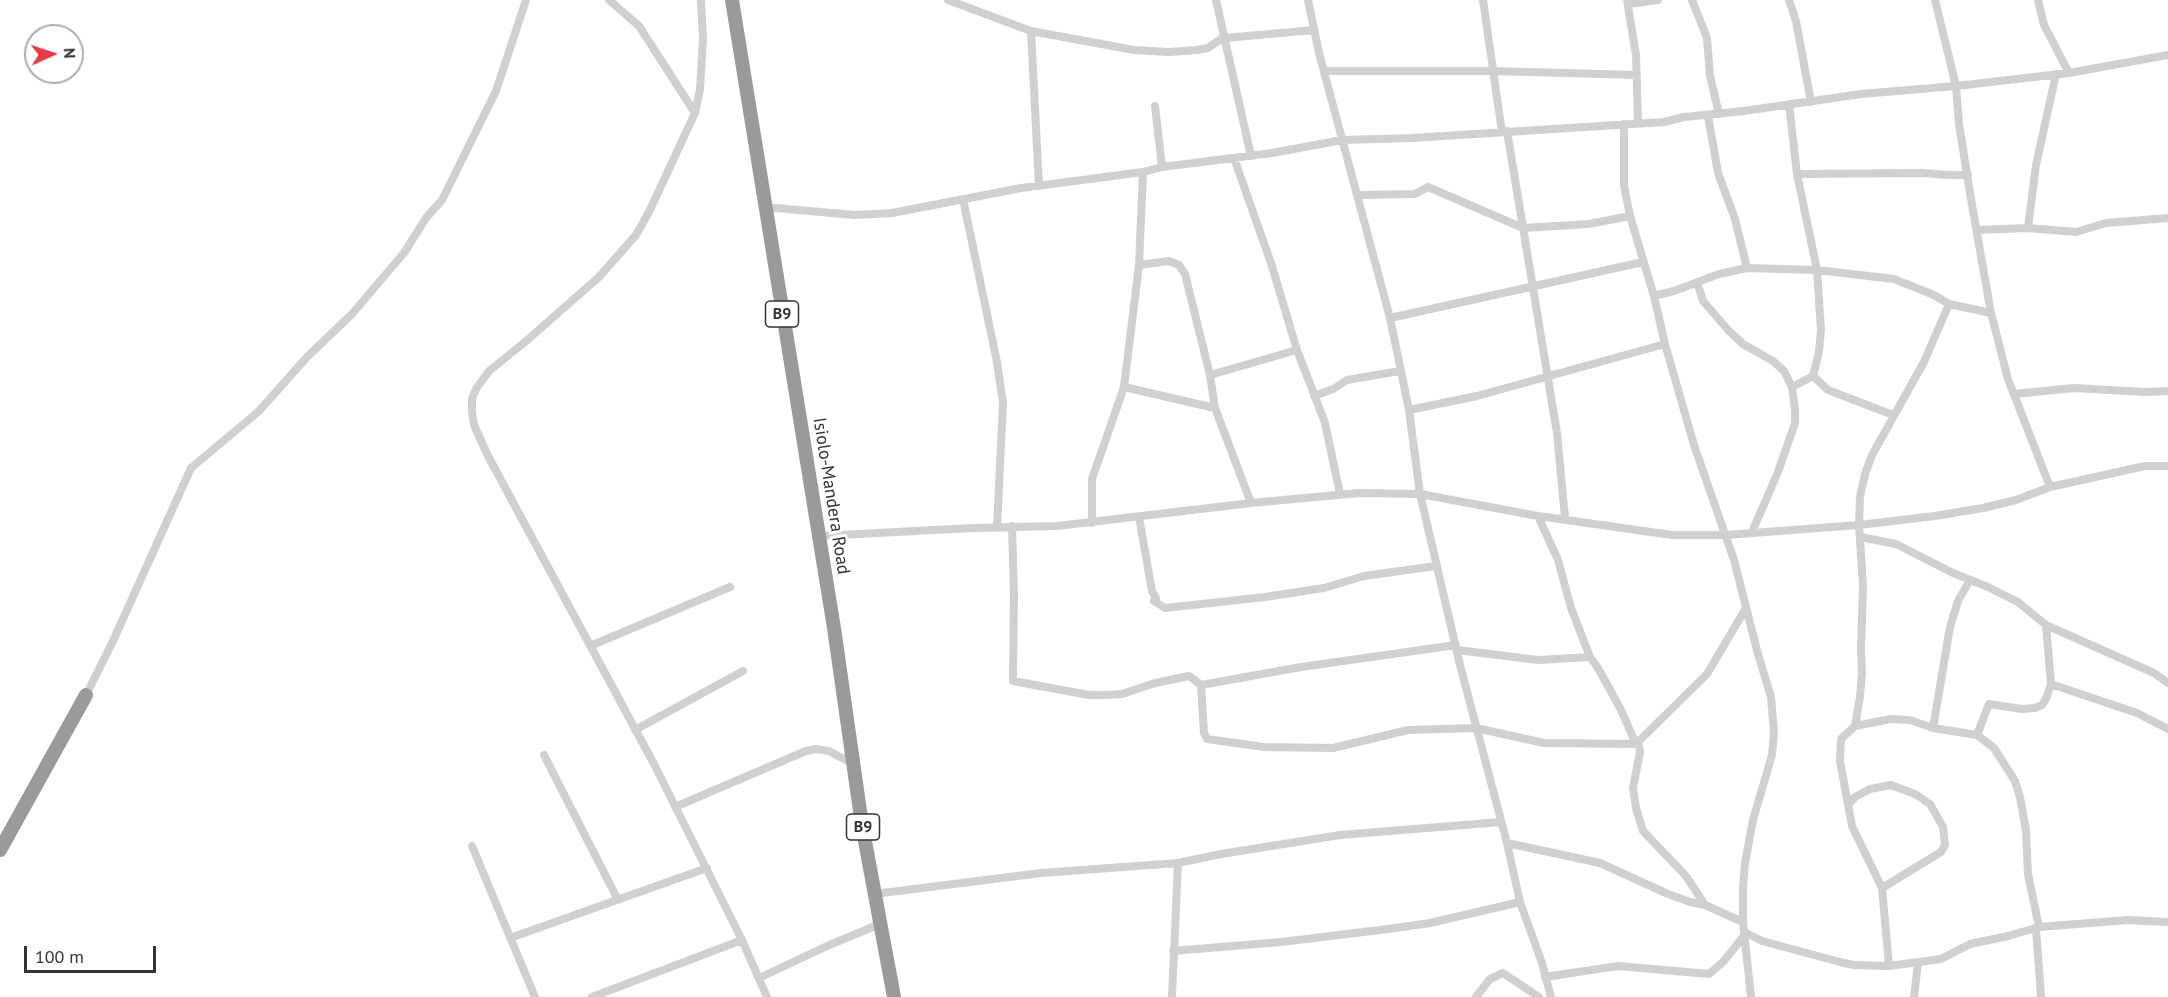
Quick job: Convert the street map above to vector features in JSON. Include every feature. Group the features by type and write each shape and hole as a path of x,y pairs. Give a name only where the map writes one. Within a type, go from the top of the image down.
{"highway":[{"name":"Isiolo-Mandera Road","path":"732,0 834,628 874,894 894,997"},
{"path":"0,850 86,695"}],"street":[{"path":"86,695 113,641 191,468 260,411 307,357 352,314 404,253 426,218 442,200 496,92 526,0"},
{"path":"609,0 639,26 696,113"},
{"path":"701,0 703,39 696,113 670,171 636,235 598,277 489,371 479,384 472,399 474,425 484,449 707,868 767,997"},
{"path":"948,0 1031,31 1134,50 1169,52 1208,48 1225,37 1314,30"},
{"path":"1216,0 1251,156"},
{"path":"1308,0 1324,71 1390,318 1408,410 1419,494 1436,566 1520,902 1551,997"},
{"path":"1483,0 1492,71 1523,228 1557,433 1565,518"},
{"path":"1638,122 1637,75 1628,2 1658,0"},
{"path":"1692,0 1707,38 1710,76 1719,114"},
{"path":"1789,0 1796,21 1810,102"},
{"path":"1935,0 1956,86 1959,124 1991,313 2008,380 2050,487"},
{"path":"2038,0 2044,25 2069,73"},
{"path":"1031,31 1039,186"},
{"path":"765,207 872,215 891,213 1039,186 1251,156 1342,140 1664,122 1684,117 1708,116 1861,94 2069,73 2168,55"},
{"path":"1324,71 1492,71 1637,75"},
{"path":"2028,228 2036,165 2056,74"},
{"path":"1789,104 1797,174 1817,270 1821,339 1813,376"},
{"path":"1155,106 1162,167"},
{"path":"1708,116 1718,173 1736,219 1747,268"},
{"path":"1624,124 1624,185 1630,216 1694,445 1726,535 1772,697 1774,733 1772,755 1753,820 1745,863 1743,922 1751,997"},
{"path":"1234,158 1297,350 1329,436 1340,494"},
{"path":"1092,523 1092,479 1124,387 1139,264 1143,172"},
{"path":"1797,174 1923,172 1968,175"},
{"path":"1358,195 1414,194 1428,187 1523,228 1589,224 1630,216"},
{"path":"963,199 997,362 1003,404 997,527"},
{"path":"1977,230 2028,228 2076,232 2106,223 2168,218"},
{"path":"1139,264 1169,261 1182,268 1210,375 1215,408 1251,503"},
{"path":"1390,318 1643,262"},
{"path":"1654,296 1719,274 1747,268 1817,270 1893,279 1934,295 1949,304 1991,313"},
{"path":"1697,282 1703,301 1729,331 1743,344 1773,361 1784,371 1792,387 1795,423 1752,532"},
{"path":"1855,726 1862,674 1860,649 1863,586 1859,525 1864,474 1893,415 1911,388 1924,362 1949,304"},
{"path":"1408,410 1477,396 1665,344"},
{"path":"1210,375 1297,350"},
{"path":"1314,396 1333,389 1347,380 1400,371"},
{"path":"1792,387 1813,376"},
{"path":"1813,376 1828,390 1893,415"},
{"path":"1124,387 1215,408"},
{"path":"2014,394 2074,388 2168,391"},
{"path":"819,536 1092,523 1340,494 1419,494 1538,516 1565,518 1672,535 1726,535 1859,525 1983,508 2016,500 2050,487 2145,466 2168,466"},
{"path":"1538,516 1558,560 1571,608 1590,657 1637,743 1640,752 1634,788 1636,808 1643,831 1686,876 1705,905"},
{"path":"1139,517 1152,591 1156,598 1154,601 1165,608 1275,596 1324,588 1364,576 1436,566"},
{"path":"1012,526 1014,593 1012,681 1089,695 1122,694 1155,683 1189,676 1201,685 1301,667 1456,648 1538,660 1590,657"},
{"path":"1860,537 1896,544 2018,602 2046,625 2154,673 2168,683"},
{"path":"1934,728 1950,627 1958,601 1970,580"},
{"path":"590,646 730,587"},
{"path":"1201,685 1204,735 1211,740 1264,747 1325,749 1353,745 1408,730 1476,728 1544,743 1637,743 1707,674 1746,609"},
{"path":"1977,735 1989,704 2022,709 2035,708 2042,705 2046,699 2051,684 2046,625"},
{"path":"635,729 743,671"},
{"path":"2051,684 2137,713 2168,729"},
{"path":"1889,966 1882,888 1852,826 1839,749 1841,739 1855,726 1891,719 1910,720 1934,728 1977,735 1994,748 2003,761 2020,797 2026,831 2028,874 2038,928 2041,997"},
{"path":"675,807 806,751 816,749 830,751 853,764"},
{"path":"544,755 618,900"},
{"path":"1849,804 1855,797 1870,789 1891,785 1915,794 1930,804 1943,827 1945,845 1941,852 1882,888"},
{"path":"874,894 1041,873 1178,863 1340,835 1501,822"},
{"path":"1507,843 1600,863 1679,899 1705,905 1743,922"},
{"path":"472,846 535,997"},
{"path":"1172,997 1178,863"},
{"path":"510,938 707,868"},
{"path":"1173,951 1281,942 1409,926 1520,902"},
{"path":"1744,934 1840,962 1854,965 1889,966 1941,959 1970,944 2038,928 2128,920 2168,922"},
{"path":"759,978 880,924"},
{"path":"1545,977 1618,966 1709,974 1723,962 1744,934"},
{"path":"592,997 742,940"},
{"path":"1914,997 1918,963"},
{"path":"1476,997 1490,979 1503,973 1539,997"}]}
